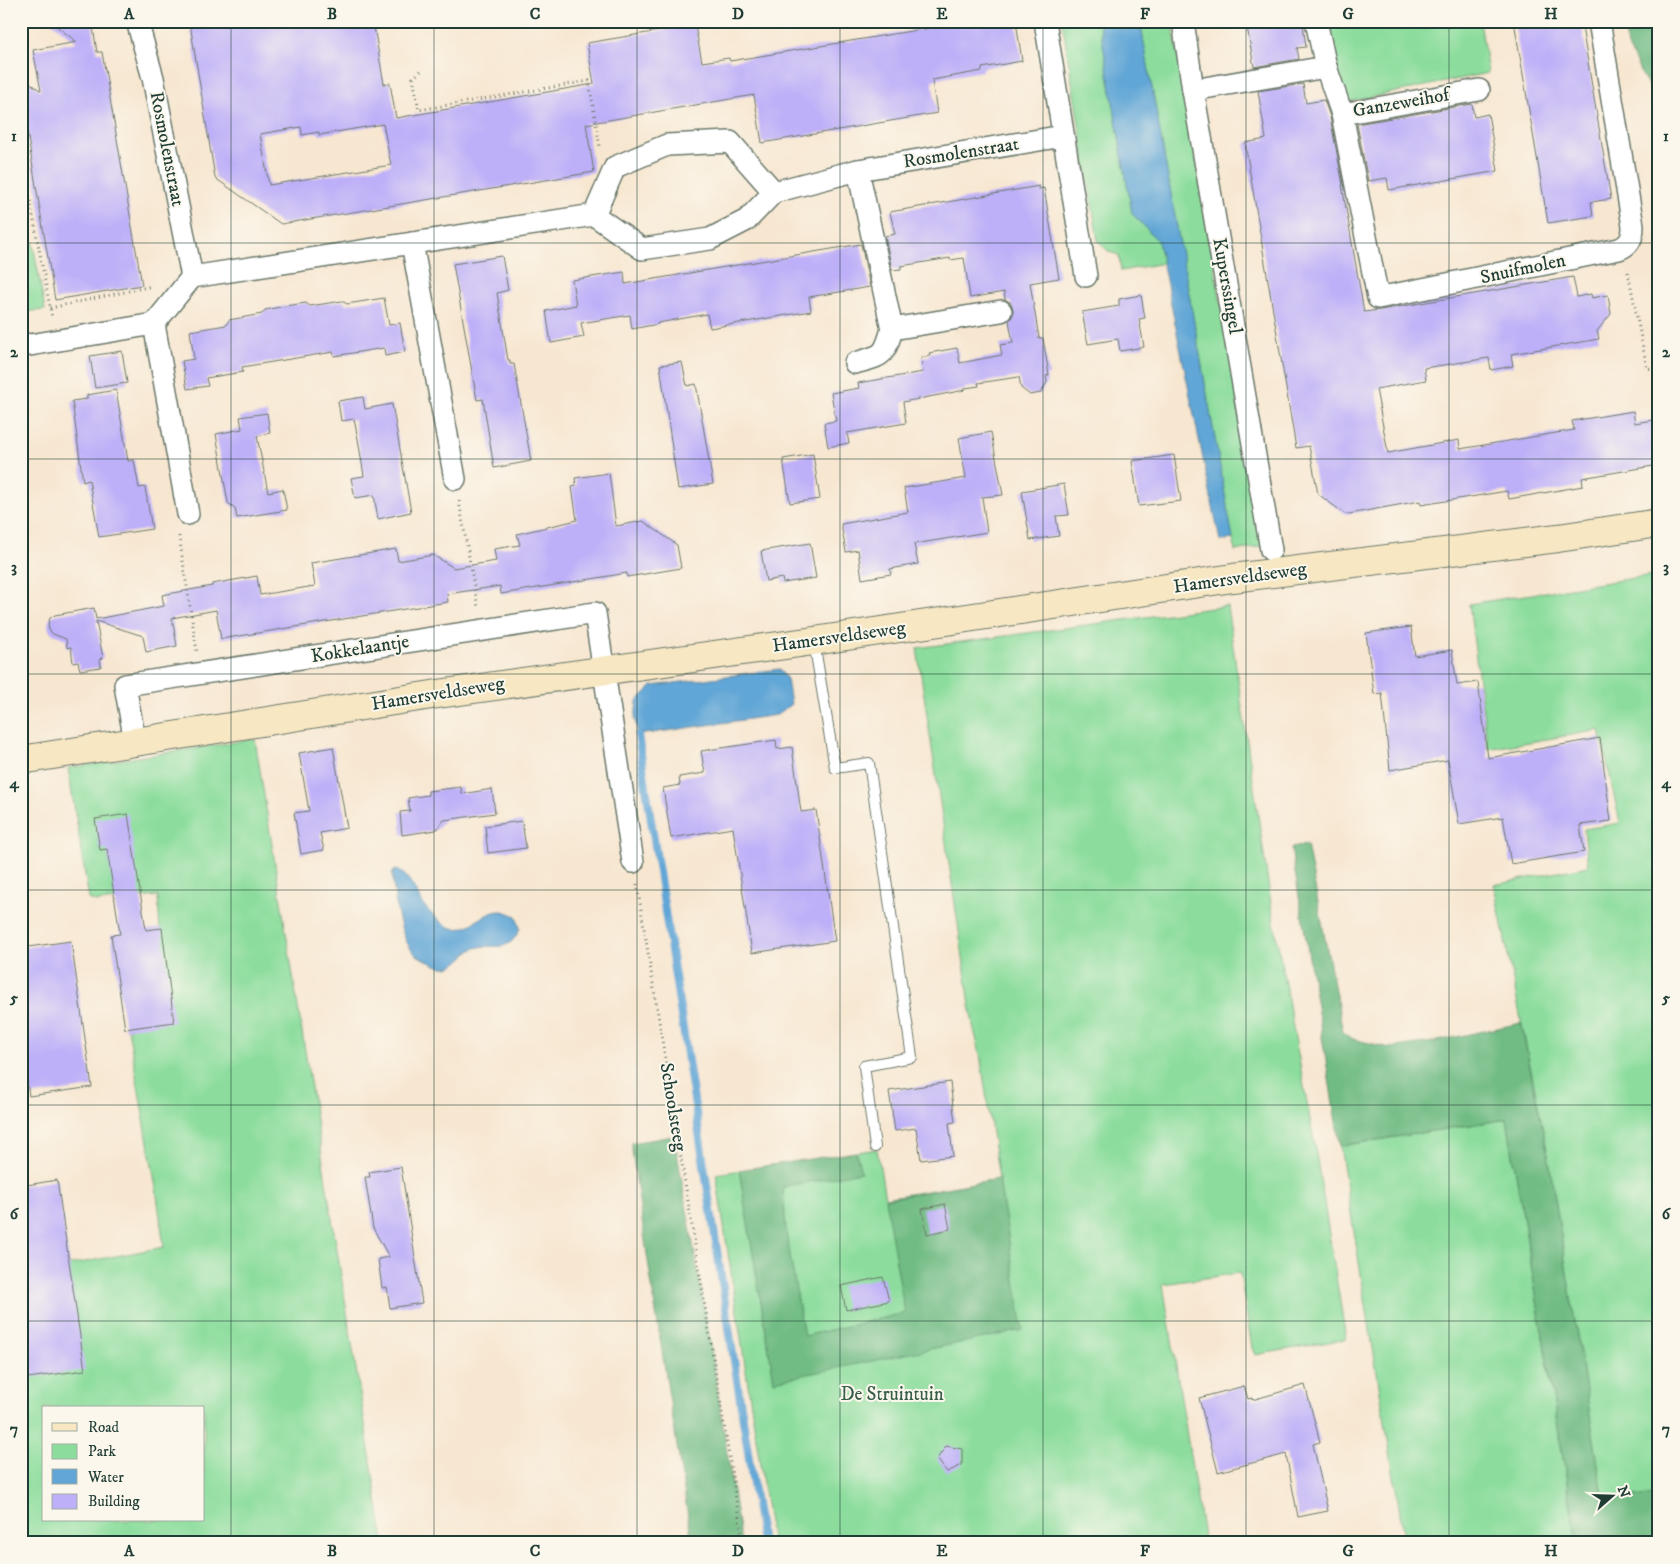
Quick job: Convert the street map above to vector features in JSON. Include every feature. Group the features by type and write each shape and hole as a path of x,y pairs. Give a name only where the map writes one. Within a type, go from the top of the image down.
{"street":[{"name":"Rosmolenstraat","path":"137,21 153,78 192,277"},
{"path":"1045,21 1086,276"},
{"name":"Kuperssingel","path":"1183,21 1271,550"},
{"name":"Ganzeweihof","path":"1316,21 1326,67 1342,114 1479,90"},
{"path":"1599,21 1632,216 1633,233 1631,239 1622,248"},
{"path":"1193,90 1326,67"},
{"name":"Snuifmolen","path":"1342,114 1378,298 1622,248"},
{"name":"Rosmolenstraat","path":"774,192 858,170 1064,136"},
{"path":"21,342 30,345 154,324 192,277 594,215 642,249 710,239 747,220 774,192 730,142 667,145 615,167 594,215"},
{"path":"855,363 880,356 888,346 892,329 858,170"},
{"path":"412,243 455,479"},
{"path":"892,329 1001,312"},
{"path":"154,324 188,514"},
{"name":"Hamersveldseweg","path":"21,760 438,694 1233,578 1558,538 1659,523"},
{"name":"Kokkelaantje","path":"134,742 125,685 482,630 595,613 604,671"},
{"path":"604,671 633,862"}],"lane":[{"path":"814,640 835,768 870,763 912,1057 864,1066 876,1147"}],"path":[{"path":"421,71 413,78 420,110 589,81 606,186"},
{"path":"21,152 56,341"},
{"path":"1622,248 1647,368 1659,370"},
{"path":"50,308 192,277"},
{"path":"455,479 482,630"},
{"path":"188,514 178,530 200,674"},
{"name":"Schoolsteeg","path":"633,862 743,1543"}],"green space":[{"path":"1062,21 1099,21 1132,213 1158,241 1163,263 1121,271 1119,255 1109,252 1098,241"},
{"path":"1140,21 1172,21 1263,546 1235,551"},
{"path":"1330,21 1480,21 1488,73 1343,103"},
{"path":"1626,21 1659,21 1659,114 1653,93 1626,42"},
{"path":"21,177 45,310 21,312"},
{"path":"1659,574 1659,1493 1604,1502 1548,1155 1494,885 1588,866 1584,829 1620,823 1600,730 1488,749 1469,604"},
{"name":"De Struintuin","path":"1227,606 1274,923 1315,1147 1346,1339 1255,1355 1252,1348 1240,1273 1163,1284 1204,1543 772,1543 716,1174 877,1149 885,1198 999,1179 980,1054 973,1025 917,648"},
{"path":"255,739 384,1543 21,1543 21,1274 164,1247 156,1188 128,1029 164,1011 158,896 96,902 89,899 68,768"},
{"path":"1307,845 1343,1032 1353,1039 1389,1048 1433,1042 1521,1023 1548,1155 1604,1502 1659,1493 1659,1543 1577,1543 1507,1119 1340,1146 1291,848"},
{"path":"1507,1119 1577,1543 1383,1543 1404,1538 1340,1146"},
{"path":"674,1136 710,1341 741,1543 692,1543 631,1143"},
{"path":"856,1152 861,1172 783,1187 786,1231 804,1336 905,1313 885,1199 999,1179 1023,1330 774,1381 739,1170"}],"water":[{"path":"1099,21 1140,21 1233,539 1220,541 1158,241 1132,213"},
{"path":"779,669 787,679 791,704 777,715 638,735 635,719 637,701 652,686"},
{"path":"396,870 401,872 410,881 427,909 445,925 458,929 470,925 488,914 503,911 516,916 520,928 516,936 512,941 503,946 474,948 452,966 441,967 425,960 415,954 409,947 401,927 392,873"}],"building":[{"path":"50,21 92,21 97,52 102,52 142,285 55,300 21,96 21,76 41,91 33,50 77,42"},
{"path":"205,21 373,21 384,84 390,83 396,118 594,84 587,43 695,25 702,62 729,58 730,61 929,28 928,21 1016,21 1022,61 982,68 982,71 932,80 937,113 762,143 754,95 586,124 594,172 281,224 215,178 190,24","holes":["383,124 391,165 269,185 260,134 301,127 302,135 319,132 319,135"]},
{"path":"1246,21 1292,21 1293,26 1303,24 1306,47 1297,48 1299,59 1254,67"},
{"path":"1514,21 1581,21 1611,199 1591,202 1593,216 1548,223"},
{"path":"1303,84 1306,103 1324,100 1330,117 1364,312 1573,277 1577,297 1591,294 1592,298 1608,295 1611,314 1597,331 1599,339 1511,354 1513,366 1491,370 1489,358 1424,368 1426,380 1376,389 1388,453 1459,440 1460,449 1574,430 1572,421 1633,411 1635,423 1659,419 1659,465 1582,478 1583,486 1509,499 1507,491 1421,505 1420,501 1349,514 1345,514 1318,494 1309,446 1296,448 1245,143 1266,139 1258,91"},
{"path":"1472,104 1474,117 1488,114 1498,171 1389,190 1387,178 1368,181 1357,124"},
{"path":"1039,186 1039,189 1044,188 1059,278 1030,283 1039,338 1043,338 1049,375 1046,376 1047,382 1041,393 1030,395 1021,388 1019,377 978,383 979,386 965,388 965,390 903,402 906,423 847,433 849,443 828,447 824,423 836,421 831,393 859,388 858,383 923,372 921,358 930,356 929,353 957,348 960,363 1002,355 1000,345 1013,343 1009,321 1013,315 1011,303 1005,299 1004,292 970,298 964,258 950,260 950,258 901,266 901,269 892,270 885,236 895,234 890,212"},
{"path":"861,244 870,287 809,297 811,311 710,328 707,314 632,329 630,315 581,323 584,337 551,343 546,311 576,305 572,280 624,272 625,284"},
{"path":"502,256 508,290 497,293 508,360 510,360 510,364 514,364 531,461 494,468 483,399 477,400 453,264"},
{"path":"1141,295 1145,318 1139,319 1144,347 1120,351 1118,339 1088,344 1082,312 1119,306 1119,299"},
{"path":"384,298 389,325 400,323 405,352 385,356 384,348 334,356 333,352 242,367 243,372 206,378 208,386 187,389 182,361 194,359 190,331 226,325 229,320 262,314 265,310 285,306 306,303 310,306 342,301 347,304"},
{"path":"122,351 127,383 95,388 90,356"},
{"path":"682,362 687,386 696,384 713,484 678,489 660,365"},
{"path":"116,390 128,461 134,460 139,488 145,487 152,529 99,537 89,480 83,482 72,401 87,399 87,395"},
{"path":"363,397 365,409 392,404 411,512 378,519 374,495 355,498 351,478 364,476 358,439 354,419 341,421 338,401"},
{"path":"267,413 270,433 257,436 268,492 283,489 287,510 237,518 235,508 228,503 216,434 242,429 240,417"},
{"path":"991,432 1003,495 982,497 987,532 914,544 918,564 890,569 891,574 862,579 858,550 846,552 841,524 908,512 904,488 966,478 959,438"},
{"path":"813,454 820,499 790,503 783,459"},
{"path":"1174,455 1181,501 1139,506 1132,461"},
{"path":"609,473 616,526 643,521 677,545 681,568 627,577 627,573 501,594 500,586 447,594 448,602 221,639 216,610 172,618 177,646 146,652 143,636 96,621 103,658 100,659 101,667 80,670 78,662 73,663 71,647 67,648 66,639 53,634 49,630 50,618 55,615 94,608 96,619 164,606 162,595 257,576 260,595 315,586 311,563 396,549 398,561 433,555 454,568 496,561 494,549 520,545 517,534 577,520 572,487 576,486 575,478"},
{"path":"1064,484 1069,515 1056,516 1059,536 1030,540 1022,491"},
{"path":"810,543 816,578 783,583 782,578 766,581 761,551"},
{"path":"1411,627 1415,656 1452,650 1457,685 1478,682 1488,758 1600,738 1611,821 1580,825 1584,852 1511,864 1503,817 1459,824 1448,760 1390,770 1382,693 1374,694 1366,633"},
{"path":"776,740 777,749 792,747 801,812 816,810 835,941 752,953 733,828 671,838 663,788 680,785 679,777 705,773 701,751"},
{"path":"333,747 347,828 320,833 324,850 301,854 294,813 309,811 299,753"},
{"path":"461,787 462,794 492,789 495,813 444,820 436,830 402,835 400,812 410,811 408,798 428,795 428,791"},
{"path":"128,814 146,930 162,928 174,1022 125,1029 111,935 120,934 107,849 100,850 95,819"},
{"path":"522,821 526,848 488,853 485,826"},
{"path":"71,941 92,1087 29,1096 21,1041 21,948"},
{"path":"950,1082 955,1122 949,1123 953,1156 921,1160 916,1128 895,1131 889,1091"},
{"path":"401,1167 422,1303 390,1308 387,1287 382,1288 378,1259 389,1257 373,1228 365,1177 370,1177 369,1172"},
{"path":"57,1180 85,1370 21,1379 21,1186"},
{"path":"945,1204 950,1229 927,1234 922,1209"},
{"path":"883,1277 889,1301 846,1310 841,1286"},
{"path":"1305,1385 1320,1442 1313,1444 1328,1511 1298,1517 1286,1454 1218,1472 1199,1398 1244,1386 1248,1399 1252,1398 1252,1400"},
{"path":"946,1446 962,1449 962,1465 947,1472 937,1459"}],"waterway":[{"path":"638,735 762,1543"}]}
